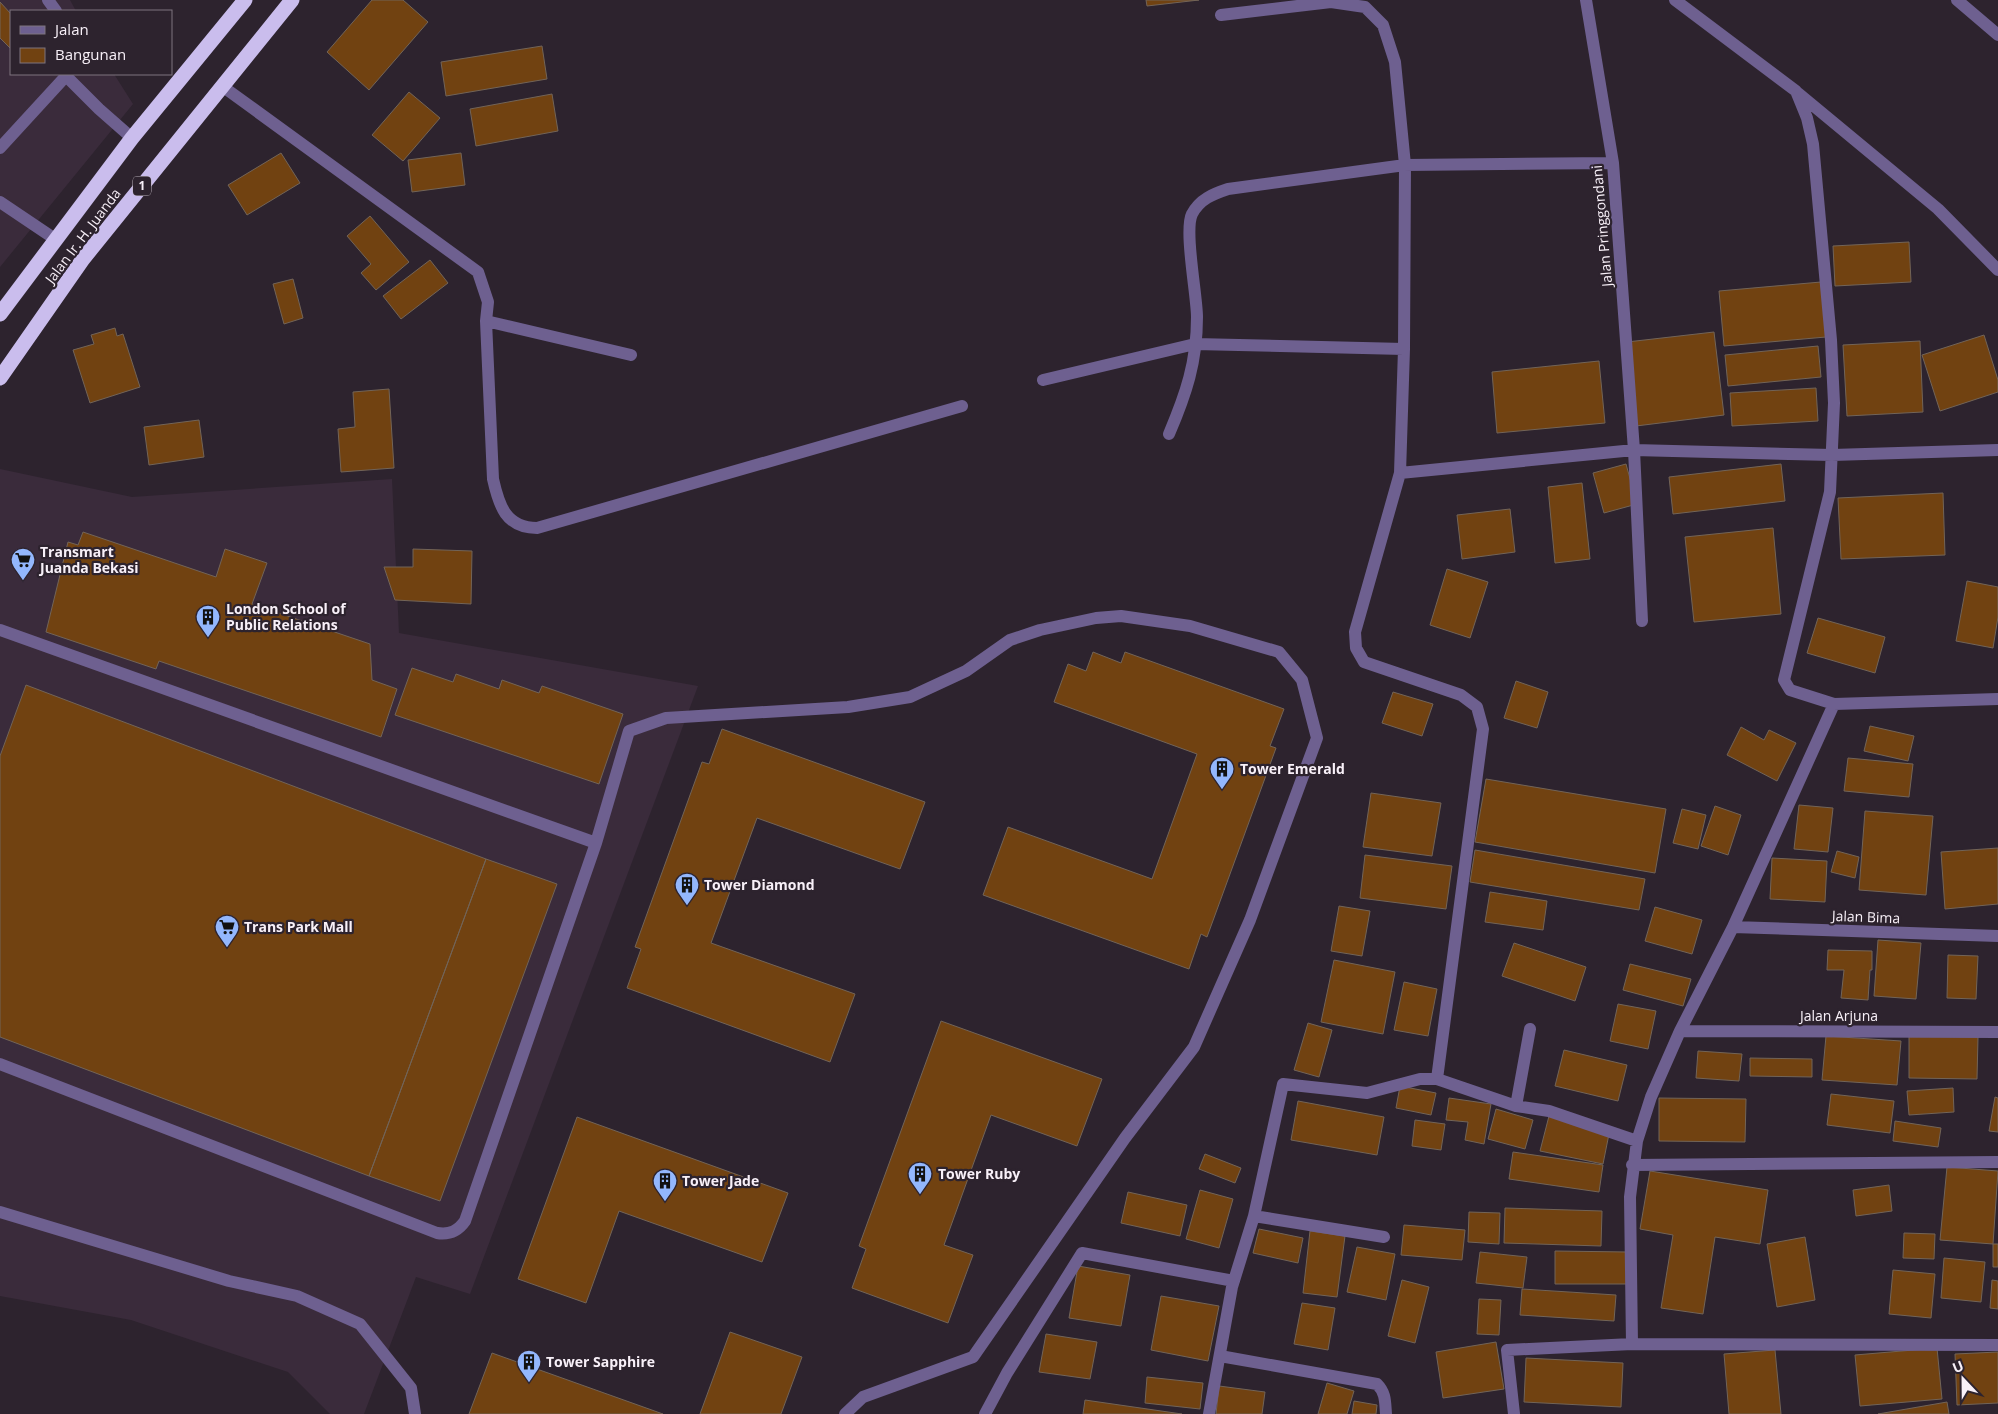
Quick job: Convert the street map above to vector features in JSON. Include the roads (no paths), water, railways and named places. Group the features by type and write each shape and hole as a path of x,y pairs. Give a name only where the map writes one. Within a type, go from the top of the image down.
{"highway":[{"name":"Jalan Ir. H. Juanda","path":"0,314 132,138 244,0"},
{"name":"Jalan Ir. H. Juanda","path":"0,378 83,259 292,0"}],"street":[{"name":"Jalan Pringgondani","path":"1586,0 1612,163 1634,450 1642,621"},
{"path":"1675,0 1796,91 1938,209 1998,270"},
{"path":"1957,0 1998,35"},
{"path":"1222,15 1331,2 1366,7 1383,25 1395,62 1405,165 1404,349 1400,473 1355,632 1356,648 1364,662 1461,695 1477,707 1484,729 1437,1079"},
{"path":"0,148 67,75 99,109 132,138"},
{"path":"222,86 478,272 488,302 486,321 493,479 496,493 507,516 515,524 525,528 537,528 962,406"},
{"path":"1796,91 1807,118 1813,144 1831,340 1832,455 1830,492 1784,680 1790,690 1834,704 1998,699"},
{"path":"1169,434 1187,390 1195,344 1197,316 1191,255 1192,215 1208,196 1228,189 1405,165 1612,163"},
{"path":"0,202 55,239"},
{"path":"486,321 631,355"},
{"path":"1043,380 1195,344 1404,349"},
{"path":"1400,473 1634,450 1832,455 1998,450"},
{"path":"0,1064 437,1233 450,1234 461,1227 466,1220 596,843 629,731 666,718 848,707 910,697 966,671 1010,640 1040,630 1096,618 1121,616 1190,626 1279,652 1302,680 1318,738 1250,920 1194,1047 1125,1138 973,1357 863,1397 845,1414"},
{"path":"0,630 596,843"},
{"path":"1632,1344 1630,1197 1632,1165 1637,1141 1651,1097 1680,1031 1733,927 1834,704"},
{"name":"Jalan Bima","path":"1733,927 1998,936"},
{"path":"1516,1106 1530,1030"},
{"name":"Jalan Arjuna","path":"1680,1031 1998,1032"},
{"path":"1209,1414 1234,1281 1254,1216 1283,1084 1367,1093 1420,1079 1437,1079 1516,1106 1549,1111 1637,1141"},
{"path":"1632,1165 1998,1162"},
{"path":"0,1212 229,1281 297,1296 360,1324 411,1388 414,1414"},
{"path":"1254,1216 1384,1237"},
{"path":"985,1414 1007,1373 1082,1253 1234,1281"},
{"path":"1514,1414 1506,1350 1632,1344 1998,1345"},
{"path":"1220,1356 1377,1384 1382,1389 1385,1397 1386,1414"}],"place":[{"name":"Transmart Juanda Bekasi","path":"23,581"},
{"name":"London School of Public Relations","path":"208,638"},
{"name":"Tower Emerald","path":"1222,790"},
{"name":"Tower Diamond","path":"687,906"},
{"name":"Trans Park Mall","path":"227,948"},
{"name":"Tower Ruby","path":"920,1195"},
{"name":"Tower Jade","path":"665,1202"},
{"name":"Tower Sapphire","path":"529,1383"}]}
